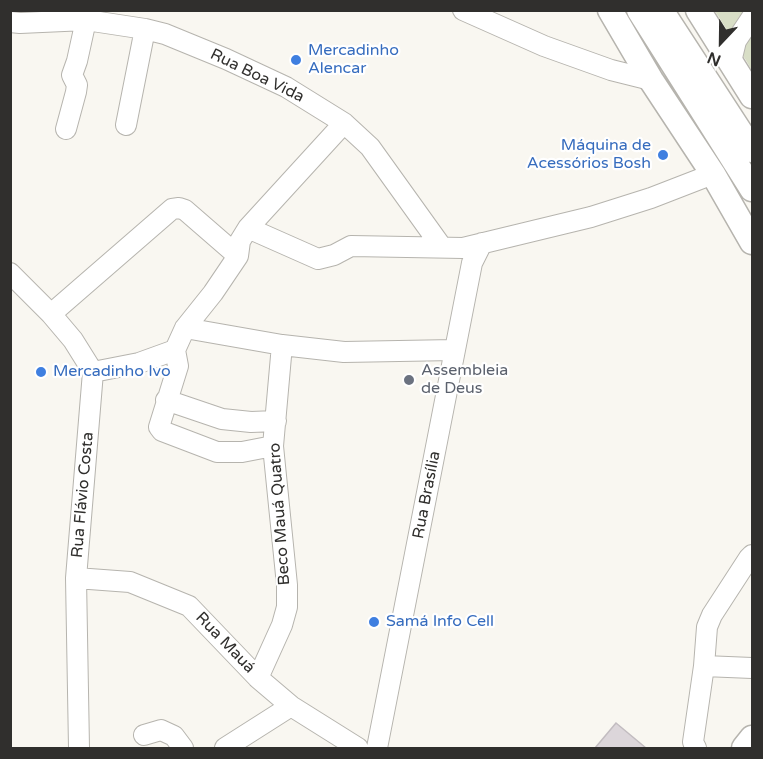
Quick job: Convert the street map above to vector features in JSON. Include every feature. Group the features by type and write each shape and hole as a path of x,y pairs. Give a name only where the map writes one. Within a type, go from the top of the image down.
{"main road":[{"path":"610,10 651,80 713,174 753,242"},
{"path":"639,10 753,189"},
{"path":"661,10 753,150"},
{"path":"698,10 753,96"},
{"path":"744,748 753,738"}],"street":[{"path":"463,10 544,46 611,70 651,80"},
{"path":"66,129 77,85 72,75 77,61 85,15"},
{"name":"Rua Boa Vida","path":"10,22 20,23 85,15 145,29 165,34 226,58 286,87 344,123 370,147 441,246"},
{"path":"730,62 736,41 753,17"},
{"path":"126,125 145,29"},
{"path":"273,446 242,452 217,452 166,434 159,427 178,366 175,350 185,328 213,293 238,256 240,241 248,228 344,123"},
{"path":"248,228 318,259 334,255 351,246 463,248 591,217 651,198 713,174"},
{"path":"51,314 172,209 185,210 238,256"},
{"name":"Rua Brasília","path":"377,748 471,263 482,243"},
{"path":"10,273 51,314 78,348 93,372 139,363 175,350"},
{"path":"185,328 282,345 344,352 454,350"},
{"name":"Beco Mauá Quatro","path":"258,678 282,625 286,607 287,585 273,446 282,345"},
{"name":"Rua Flávio Costa","path":"79,748 76,578 93,372"},
{"path":"166,400 222,419 251,422 276,421"},
{"path":"696,748 693,742 707,627 712,615 753,555"},
{"name":"Rua Mauá","path":"76,578 130,582 189,606 258,678 291,706 358,748"},
{"path":"704,666 753,668"},
{"path":"225,748 291,706"},
{"path":"144,735 161,730 174,736 183,748"}],"green space":[{"path":"715,11 752,11 752,71 747,62"}],"building":[{"path":"616,723 646,748 595,748"}],"place":[{"name":"Mercadinho Alencar","path":"296,60"},
{"name":"Máquina de Acessórios Bosh","path":"663,155"},
{"name":"Mercadinho Ivo","path":"41,372"},
{"name":"Assembleia de Deus","path":"409,380"},
{"name":"Samá Info Cell","path":"374,622"}]}
